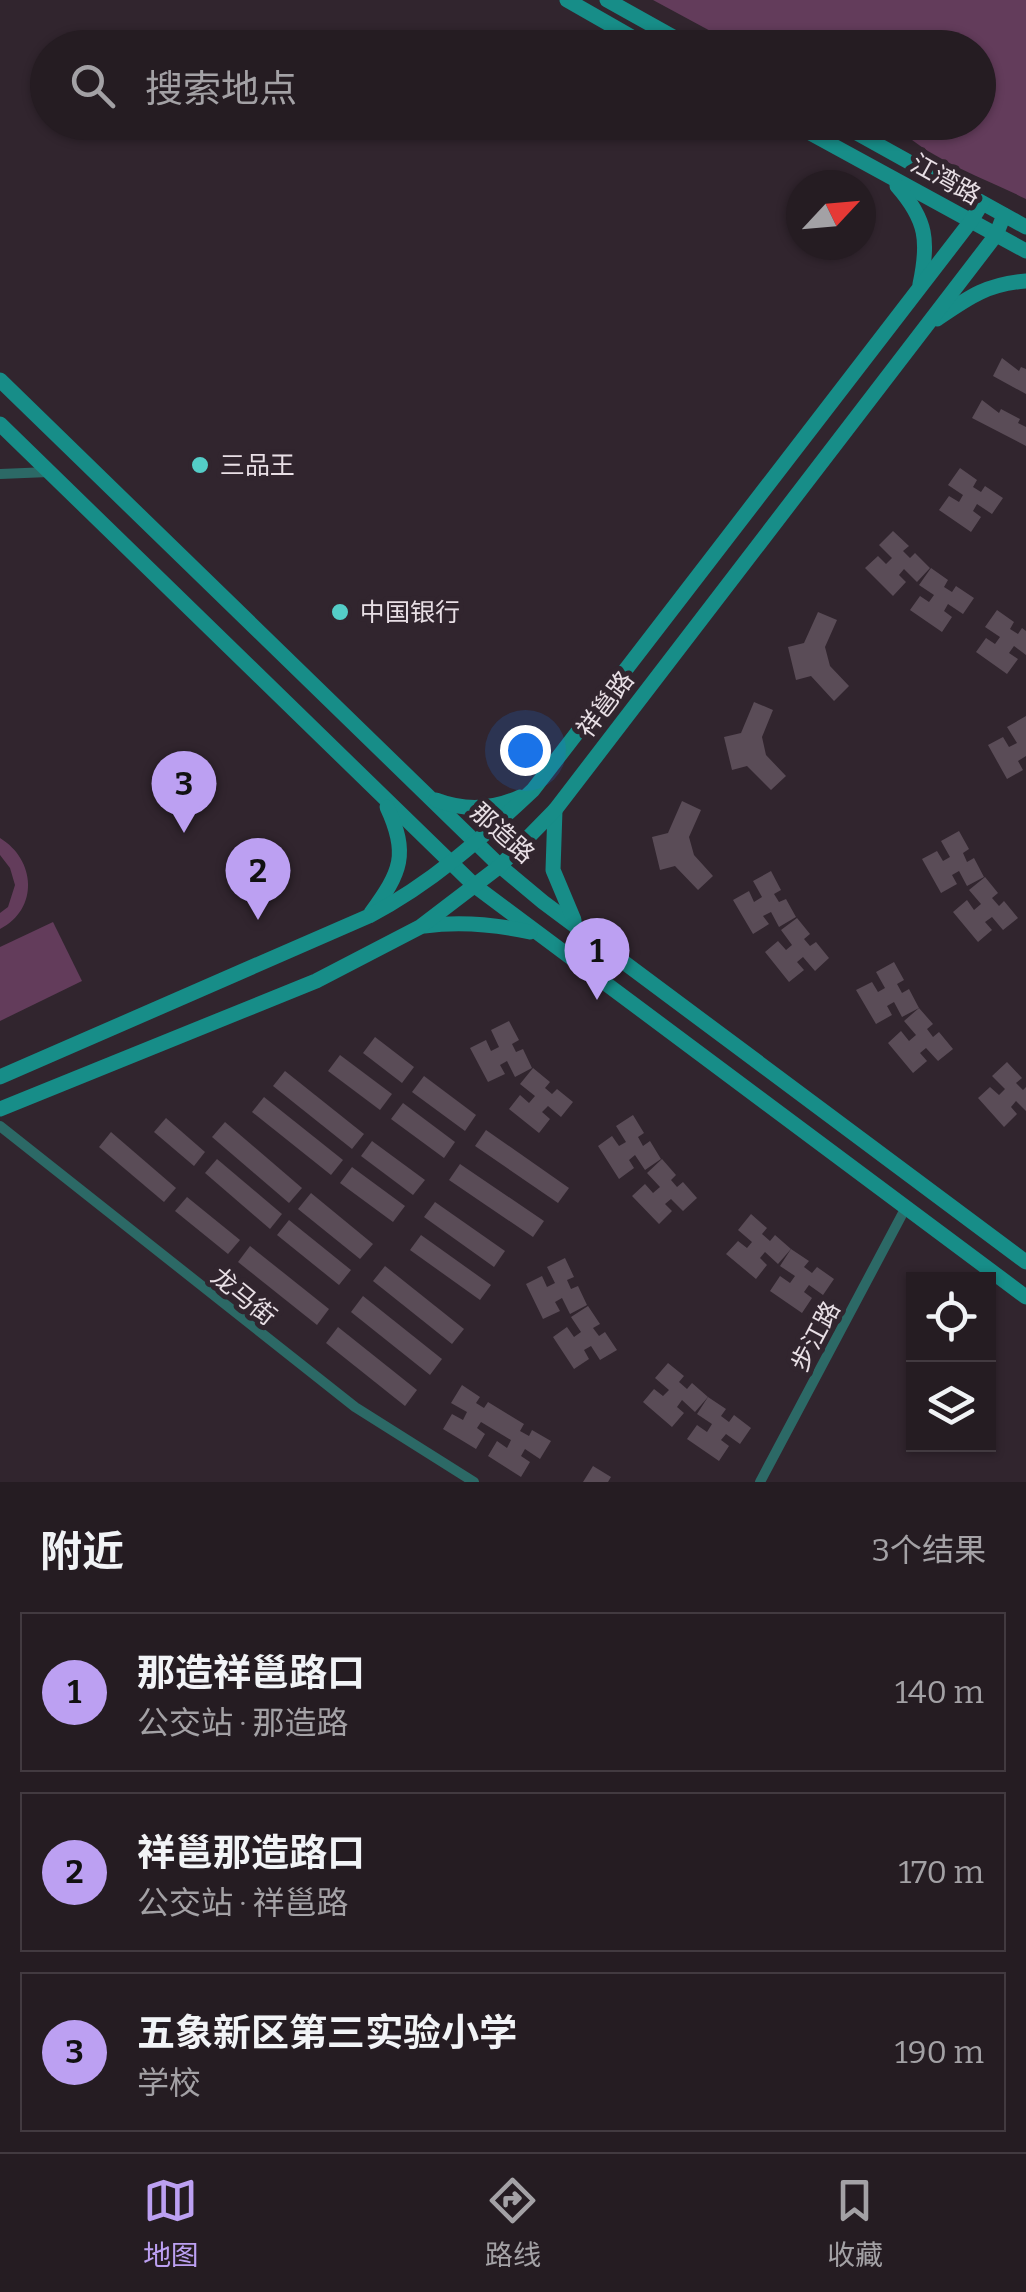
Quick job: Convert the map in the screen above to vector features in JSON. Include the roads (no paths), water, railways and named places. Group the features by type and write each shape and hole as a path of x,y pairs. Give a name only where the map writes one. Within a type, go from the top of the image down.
{"street":[{"path":"567,0 620,30"},
{"path":"607,0 661,30"},
{"name":"江湾路","path":"823,140 1026,251"},
{"name":"江湾路","path":"869,140 1026,227"},
{"path":"888,176 906,197 926,233 926,258 918,290"},
{"name":"祥邕路","path":"0,1077 369,916 405,898 476,844 532,790 982,203"},
{"name":"祥邕路","path":"0,1110 316,980 420,927 500,866 555,810 996,235 1004,215"},
{"path":"925,327 970,296 997,284 1026,281"},
{"name":"那造路","path":"0,380 500,866 1026,1262"},
{"path":"0,424 475,886 1026,1297"},
{"path":"0,474 49,472"},
{"path":"427,796 455,807 480,808 506,803 532,790"},
{"path":"369,916 389,888 401,860 400,834 382,797"},
{"path":"555,810 553,870 563,900 579,928"},
{"path":"420,927 454,922 496,924 536,933"},
{"name":"龙马街","path":"0,1126 355,1407 474,1482"},
{"name":"步江路","path":"760,1482 905,1209"}],"place":[{"name":"三品王","path":"200,465"},
{"name":"中国银行","path":"340,612"},
{"name":"五象新区第三实验小学","path":"184,833"},
{"name":"祥邕那造路口","path":"258,920"},
{"name":"那造祥邕路口","path":"597,1000"}]}
